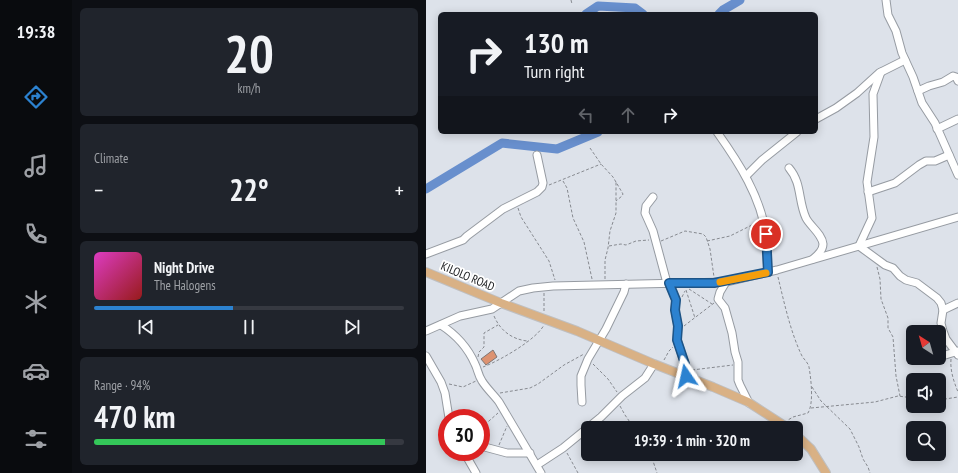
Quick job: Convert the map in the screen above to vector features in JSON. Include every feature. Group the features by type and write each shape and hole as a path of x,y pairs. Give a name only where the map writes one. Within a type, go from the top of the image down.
{"main road":[{"name":"KILOLO ROAD","path":"426,272 658,365 686,373 749,403 777,421"},
{"path":"803,442 811,449 826,473"}],"street":[{"path":"886,0 888,16 896,31 905,60 922,103 935,123 949,155 955,161 958,175"},
{"path":"818,118 836,108 881,72 905,60"},
{"path":"859,246 872,221 867,182 874,137 873,94 881,72"},
{"path":"918,91 943,82 953,76 956,77 958,81"},
{"path":"937,129 958,119"},
{"path":"718,134 746,176 754,193 766,234 768,272"},
{"path":"746,176 762,160 794,134"},
{"path":"426,254 465,239 494,216 514,203 538,192 543,183 537,155"},
{"path":"868,192 895,183 926,161 935,161 949,155"},
{"path":"789,168 797,182 805,216 809,224 822,238 822,248 813,259"},
{"path":"653,197 644,210 668,283 676,300 675,313 678,329 678,343 686,373"},
{"path":"426,330 469,314 492,309 519,292 557,286 726,282 777,270 958,217"},
{"path":"859,246 885,265 893,268 906,280 917,283 937,298 941,303 943,310 941,323 943,331 946,339 956,353 946,355"},
{"path":"726,282 716,302 725,308 727,313 739,365 738,380 749,403"},
{"path":"582,402 581,376 588,359 600,341 624,292 626,284"},
{"path":"943,310 958,304"},
{"path":"441,325 456,337 477,367 480,379 503,408 541,473"},
{"path":"426,356 441,382 445,393 447,409"},
{"path":"537,465 563,448 601,417 658,365"},
{"path":"490,449 514,454 530,453"},
{"path":"469,461 476,473"}],"path":[{"path":"571,0 572,4"},
{"path":"590,148 616,182 623,195 616,202"},
{"path":"542,187 563,181 601,164"},
{"path":"563,181 567,188 573,218 584,242 593,286"},
{"path":"606,285 605,260 610,231 616,213 616,182"},
{"path":"514,203 546,256 557,286"},
{"path":"707,241 730,236 762,220"},
{"path":"655,244 679,233 688,231 703,234 707,241 712,259 714,283"},
{"path":"608,246 622,244 626,245 636,241 648,240 653,236"},
{"path":"875,264 880,274 881,298 888,318 888,328 893,337 896,376 900,396"},
{"path":"777,270 788,316 801,354 809,366 811,386 812,399 808,413 793,417 789,421"},
{"path":"498,325 484,333 484,348 479,354 477,367 489,364 519,347 542,328 545,319 545,287"},
{"path":"676,300 682,296 686,290 686,287 716,302 678,329"},
{"path":"686,290 695,318"},
{"path":"492,309 498,325 511,337 518,340 527,341"},
{"path":"658,365 669,351 678,343"},
{"path":"493,394 530,388 571,361 594,349"},
{"path":"956,353 951,365 958,392"},
{"path":"588,359 608,379 619,399 621,410 629,421"},
{"path":"686,373 739,365"},
{"path":"441,382 463,387 480,379"},
{"path":"811,386 827,407 850,429 870,473"},
{"path":"810,408 875,402 900,396 906,397"},
{"path":"946,399 958,397"},
{"path":"490,420 503,408"},
{"path":"496,451 510,421"},
{"path":"563,448 578,473"},
{"path":"653,461 657,473"}],"building":[{"path":"493,350 497,357 486,365 481,359"}],"waterway":[{"path":"721,12 740,0"},
{"path":"589,12 598,6 635,8 640,12"},
{"path":"426,189 502,143 557,149 593,134"}],"slow traffic":[{"path":"720,282 766,273"}],"route":[{"path":"686,376 685,364 677,340 678,326 675,313 676,300 669,283 726,282 768,272 766,234"}]}
